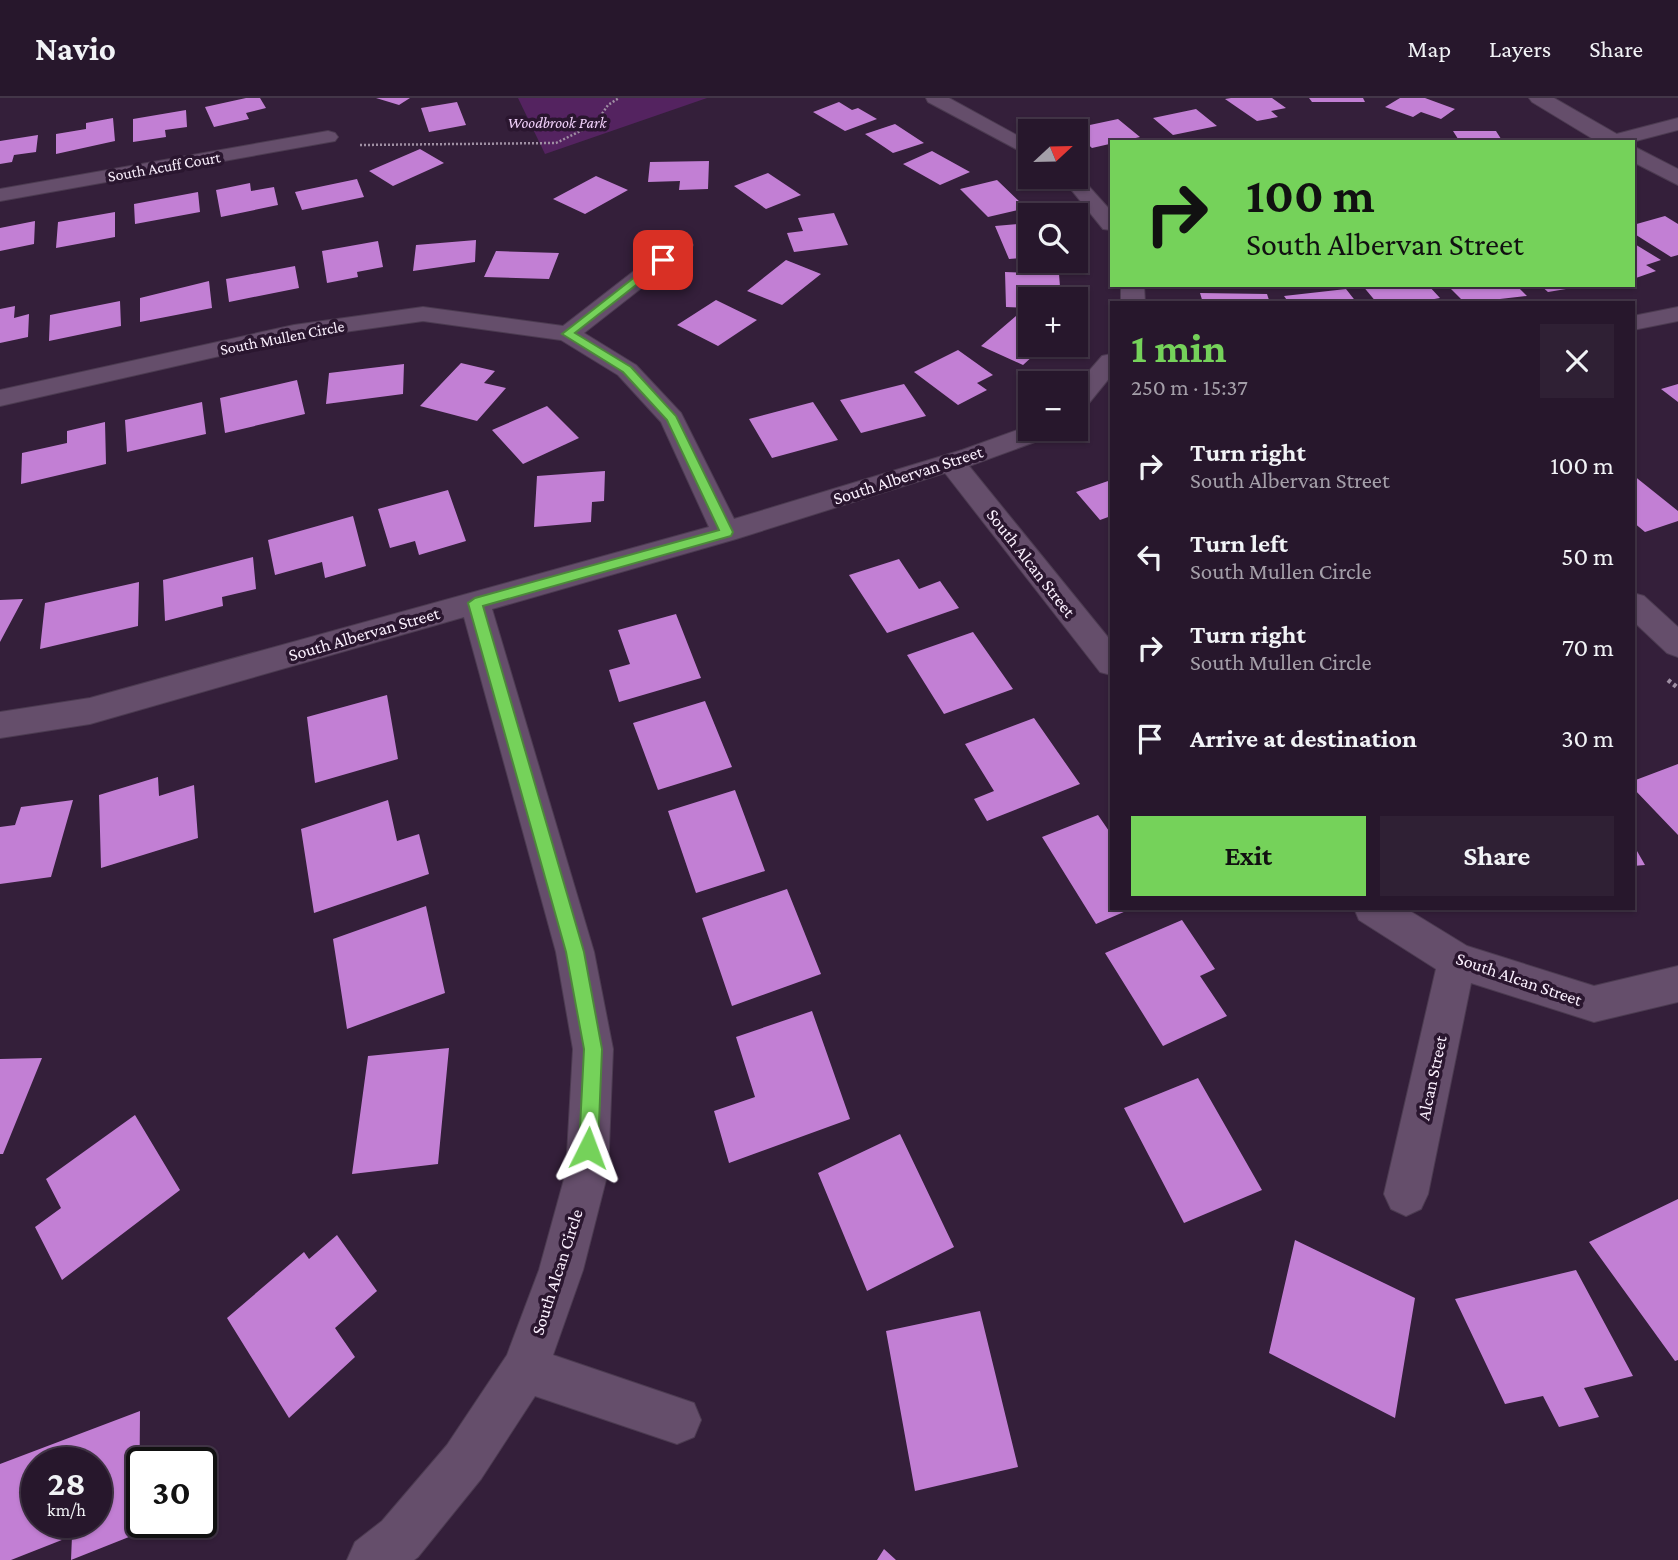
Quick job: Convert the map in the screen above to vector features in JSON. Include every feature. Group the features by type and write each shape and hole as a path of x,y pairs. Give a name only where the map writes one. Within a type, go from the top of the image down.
{"street":[{"path":"935,98 1018,144"},
{"path":"1539,98 1611,140"},
{"path":"1617,140 1678,124"},
{"name":"South Acuff Court","path":"0,195 328,137"},
{"path":"1635,154 1678,178"},
{"path":"1086,193 1110,188"},
{"path":"1082,189 1110,223"},
{"path":"568,334 682,245"},
{"name":"South Mullen Circle","path":"0,398 294,332 423,314 568,334 627,370 672,419 726,532"},
{"path":"1635,323 1678,314"},
{"path":"1088,389 1110,364"},
{"name":"South Albervan Street","path":"0,725 90,711 475,603 726,532 1018,438"},
{"name":"South Alcan Street","path":"951,462 1110,662"},
{"name":"South Alcan Circle","path":"373,1560 400,1539 464,1462 525,1369 561,1270 587,1172 593,1049 575,952 475,603"},
{"path":"1635,606 1678,645"},
{"name":"South Alcan Street","path":"1375,910 1457,961 1594,1004 1678,984"},
{"name":"Alcan Street","path":"1406,1194 1457,961"},
{"path":"525,1369 677,1420"}],"path":[{"path":"328,137 357,145 556,143 595,124 608,105 619,98"}],"green space":[{"name":"Woodbrook Park","path":"518,98 707,98 545,154"}],"building":[{"path":"246,98 260,98 266,108 246,113 249,119 214,127 205,107"},
{"path":"376,98 410,98 399,105"},
{"path":"1272,98 1286,108 1271,111 1278,117 1257,121 1225,99"},
{"path":"1309,98 1363,98 1365,102 1312,102"},
{"path":"1400,98 1425,98 1455,109 1441,119 1421,112 1413,117 1385,107"},
{"path":"457,102 466,125 429,132 421,108"},
{"path":"839,102 852,110 858,108 877,119 845,131 813,112"},
{"path":"1196,109 1217,126 1173,135 1153,118"},
{"path":"186,110 187,127 165,130 166,137 133,142 133,119"},
{"path":"113,118 115,141 56,154 56,134 86,129 86,123"},
{"path":"1118,119 1140,137 1110,140 1110,144 1092,148 1088,144 1088,125"},
{"path":"895,124 924,143 893,153 865,134"},
{"path":"1453,131 1496,131 1502,140 1459,140"},
{"path":"38,135 36,152 14,155 12,162 0,164 0,141"},
{"path":"420,149 444,163 393,186 369,171"},
{"path":"932,151 970,172 940,185 903,164"},
{"path":"709,161 708,189 679,190 680,181 648,182 650,162"},
{"path":"768,173 801,195 766,209 734,186"},
{"path":"596,176 628,190 585,214 553,199"},
{"path":"357,179 364,197 302,210 295,192"},
{"path":"997,180 1021,203 1018,203 1018,210 988,217 960,189"},
{"path":"250,183 251,191 274,187 278,205 221,217 216,190"},
{"path":"198,192 200,212 135,224 134,204"},
{"path":"115,212 115,237 56,248 58,222"},
{"path":"834,213 848,245 794,252 787,233 803,231 798,218"},
{"path":"1665,216 1678,224 1678,255 1671,257 1635,234 1635,224"},
{"path":"35,221 34,244 0,251 0,228"},
{"path":"1018,224 1018,258 1009,259 995,226"},
{"path":"476,240 475,262 413,271 416,245"},
{"path":"378,241 383,267 357,272 358,277 327,283 322,251"},
{"path":"1635,244 1661,260 1646,265 1656,271 1635,278"},
{"path":"496,251 559,253 549,279 484,277"},
{"path":"786,260 821,274 782,305 747,291"},
{"path":"295,266 299,288 229,302 226,279"},
{"path":"1005,272 1059,274 1060,287 1018,287 1018,307 1006,307"},
{"path":"209,281 212,308 140,322 140,298"},
{"path":"1364,287 1430,287 1440,298 1423,301 1375,301"},
{"path":"1449,287 1518,287 1527,296 1483,301 1463,301"},
{"path":"1542,287 1578,287 1548,292"},
{"path":"1346,289 1355,301 1288,301 1284,296"},
{"path":"1200,293 1267,294 1269,301 1202,301"},
{"path":"716,300 757,320 718,346 677,325"},
{"path":"120,301 121,326 49,341 50,315"},
{"path":"15,306 14,318 29,314 28,337 0,343 0,309"},
{"path":"1016,316 1018,357 1032,357 1023,365 981,346"},
{"path":"958,350 993,375 977,383 987,390 958,405 914,372"},
{"path":"461,363 495,371 484,383 506,388 477,421 420,406"},
{"path":"404,364 403,394 326,404 329,373"},
{"path":"297,380 305,414 225,433 220,398"},
{"path":"904,384 926,416 861,433 840,400"},
{"path":"1678,384 1678,402 1661,389"},
{"path":"202,402 206,434 127,452 125,420"},
{"path":"813,402 838,440 772,458 749,419"},
{"path":"547,406 579,438 523,464 492,430"},
{"path":"105,422 106,464 21,484 22,453 67,443 67,431"},
{"path":"605,471 604,501 592,502 591,522 534,527 537,476"},
{"path":"1635,477 1678,511 1678,521 1645,532 1635,524"},
{"path":"1110,480 1110,516 1100,520 1076,492"},
{"path":"448,490 466,541 419,555 415,541 390,548 378,509"},
{"path":"353,516 366,566 325,578 322,562 275,575 268,540"},
{"path":"253,557 256,589 222,597 223,606 165,621 163,580"},
{"path":"899,559 919,589 940,581 959,608 887,633 849,575"},
{"path":"139,582 138,626 40,649 45,603"},
{"path":"23,599 0,642 0,600"},
{"path":"676,614 701,678 619,702 609,670 630,664 618,630"},
{"path":"973,632 1013,689 944,714 907,655"},
{"path":"387,695 398,759 315,783 307,717"},
{"path":"705,701 732,767 658,790 633,723"},
{"path":"1034,718 1080,784 987,821 974,799 994,791 965,744"},
{"path":"1678,764 1678,835 1635,790 1635,780"},
{"path":"158,777 159,796 194,785 198,838 101,868 99,795"},
{"path":"735,790 765,871 696,893 668,811"},
{"path":"73,800 51,877 0,884 0,827 15,825 21,807"},
{"path":"388,800 397,841 419,834 429,874 314,913 301,829"},
{"path":"1098,815 1110,833 1110,910 1128,910 1096,924 1042,837"},
{"path":"1635,848 1645,865 1635,866"},
{"path":"787,889 821,974 732,1006 702,918"},
{"path":"426,906 445,993 347,1029 333,939"},
{"path":"1182,920 1215,969 1200,976 1227,1016 1163,1046 1105,953"},
{"path":"812,1011 850,1119 729,1163 714,1111 755,1097 736,1037"},
{"path":"449,1048 438,1164 352,1174 368,1056"},
{"path":"42,1058 3,1154 0,1154 0,1059"},
{"path":"1198,1078 1262,1190 1184,1223 1124,1108"},
{"path":"135,1115 180,1190 62,1280 35,1227 61,1208 46,1179"},
{"path":"900,1134 954,1247 867,1291 818,1173"},
{"path":"1678,1199 1678,1360 1675,1361 1589,1242"},
{"path":"337,1235 377,1291 335,1328 355,1357 289,1418 227,1318 304,1252 309,1259"},
{"path":"1295,1240 1415,1298 1395,1418 1269,1353"},
{"path":"1576,1270 1633,1376 1584,1388 1599,1417 1559,1427 1543,1396 1505,1404 1455,1299"},
{"path":"980,1311 1018,1467 915,1491 886,1331"},
{"path":"140,1411 140,1447 126,1447 126,1538 71,1560 72,1538 112,1538 112,1447 45,1447"},
{"path":"21,1456 21,1538 67,1538 11,1560 0,1560 0,1464"},
{"path":"884,1549 896,1560 877,1560"}],"route":[{"path":"588,1148 593,1049 575,952 475,603 726,532 672,419 627,370 568,334 663,260"}]}
